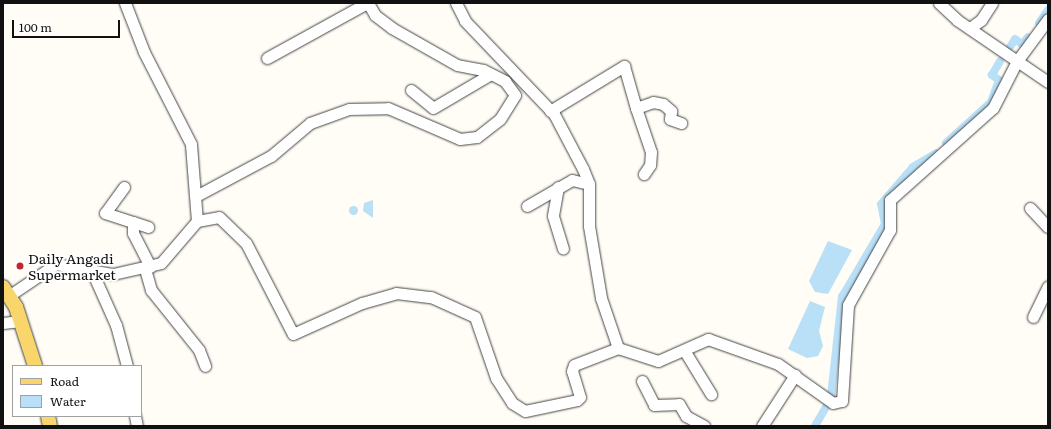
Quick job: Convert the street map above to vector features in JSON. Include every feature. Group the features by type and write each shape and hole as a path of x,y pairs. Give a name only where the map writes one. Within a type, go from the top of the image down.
{"main road":[{"path":"6,291 20,321 35,365"}],"street":[{"path":"124,3 144,52 191,144 197,221"},
{"path":"196,196 271,156 310,123 349,109 388,108 460,139 477,137 500,119 515,95 506,81 491,74 456,65 420,45 375,15 368,3 267,58"},
{"path":"456,3 465,21 550,111 589,184 589,226 601,298 618,348"},
{"path":"939,3 970,28 1048,82"},
{"path":"970,28 981,20 992,3"},
{"path":"6,291 56,264 90,267 113,274 147,268 161,263 197,221 219,217 246,244 293,334 362,303 396,293 431,297 475,317 496,378 512,403 525,411 577,400 580,397 572,371 574,365 618,348 658,361 708,339 778,364 833,403 842,401 848,305 890,230 890,200 993,108 1015,59 1048,19"},
{"path":"550,111 624,66 651,152 650,165 644,174"},
{"path":"411,90 433,108 491,74"},
{"path":"636,108 653,102 663,104 671,111 670,118 681,123"},
{"path":"527,206 572,180 589,184"},
{"path":"558,187 553,216 563,249"},
{"path":"124,188 105,213 148,227"},
{"path":"1030,208 1048,227"},
{"path":"133,222 133,233 147,268 151,290 190,337 205,366"},
{"path":"90,267 116,325 126,365"},
{"path":"1033,317 1047,288"},
{"path":"3,323 20,321"},
{"path":"684,350 711,394"},
{"path":"762,426 795,375"},
{"path":"642,381 654,405 679,404 686,416 704,426"}],"water":[{"path":"373,200 373,218 363,211 364,203"},
{"path":"353,205 358,210 353,215 348,210"},
{"path":"828,241 852,250 828,294 815,292 809,281"},
{"path":"810,301 825,307 819,331 823,346 818,356 807,358 788,349"}],"waterway":[{"path":"1039,23 1048,10"},
{"path":"1010,47 1015,39 1022,44 1028,37"},
{"path":"946,143 991,102 999,80 992,75 1000,61"},
{"path":"831,396 842,297 885,224 881,204 913,167 936,153"},
{"path":"815,426 827,405"}],"place":[{"name":"Daily Angadi Supermarket","path":"20,266"}]}
